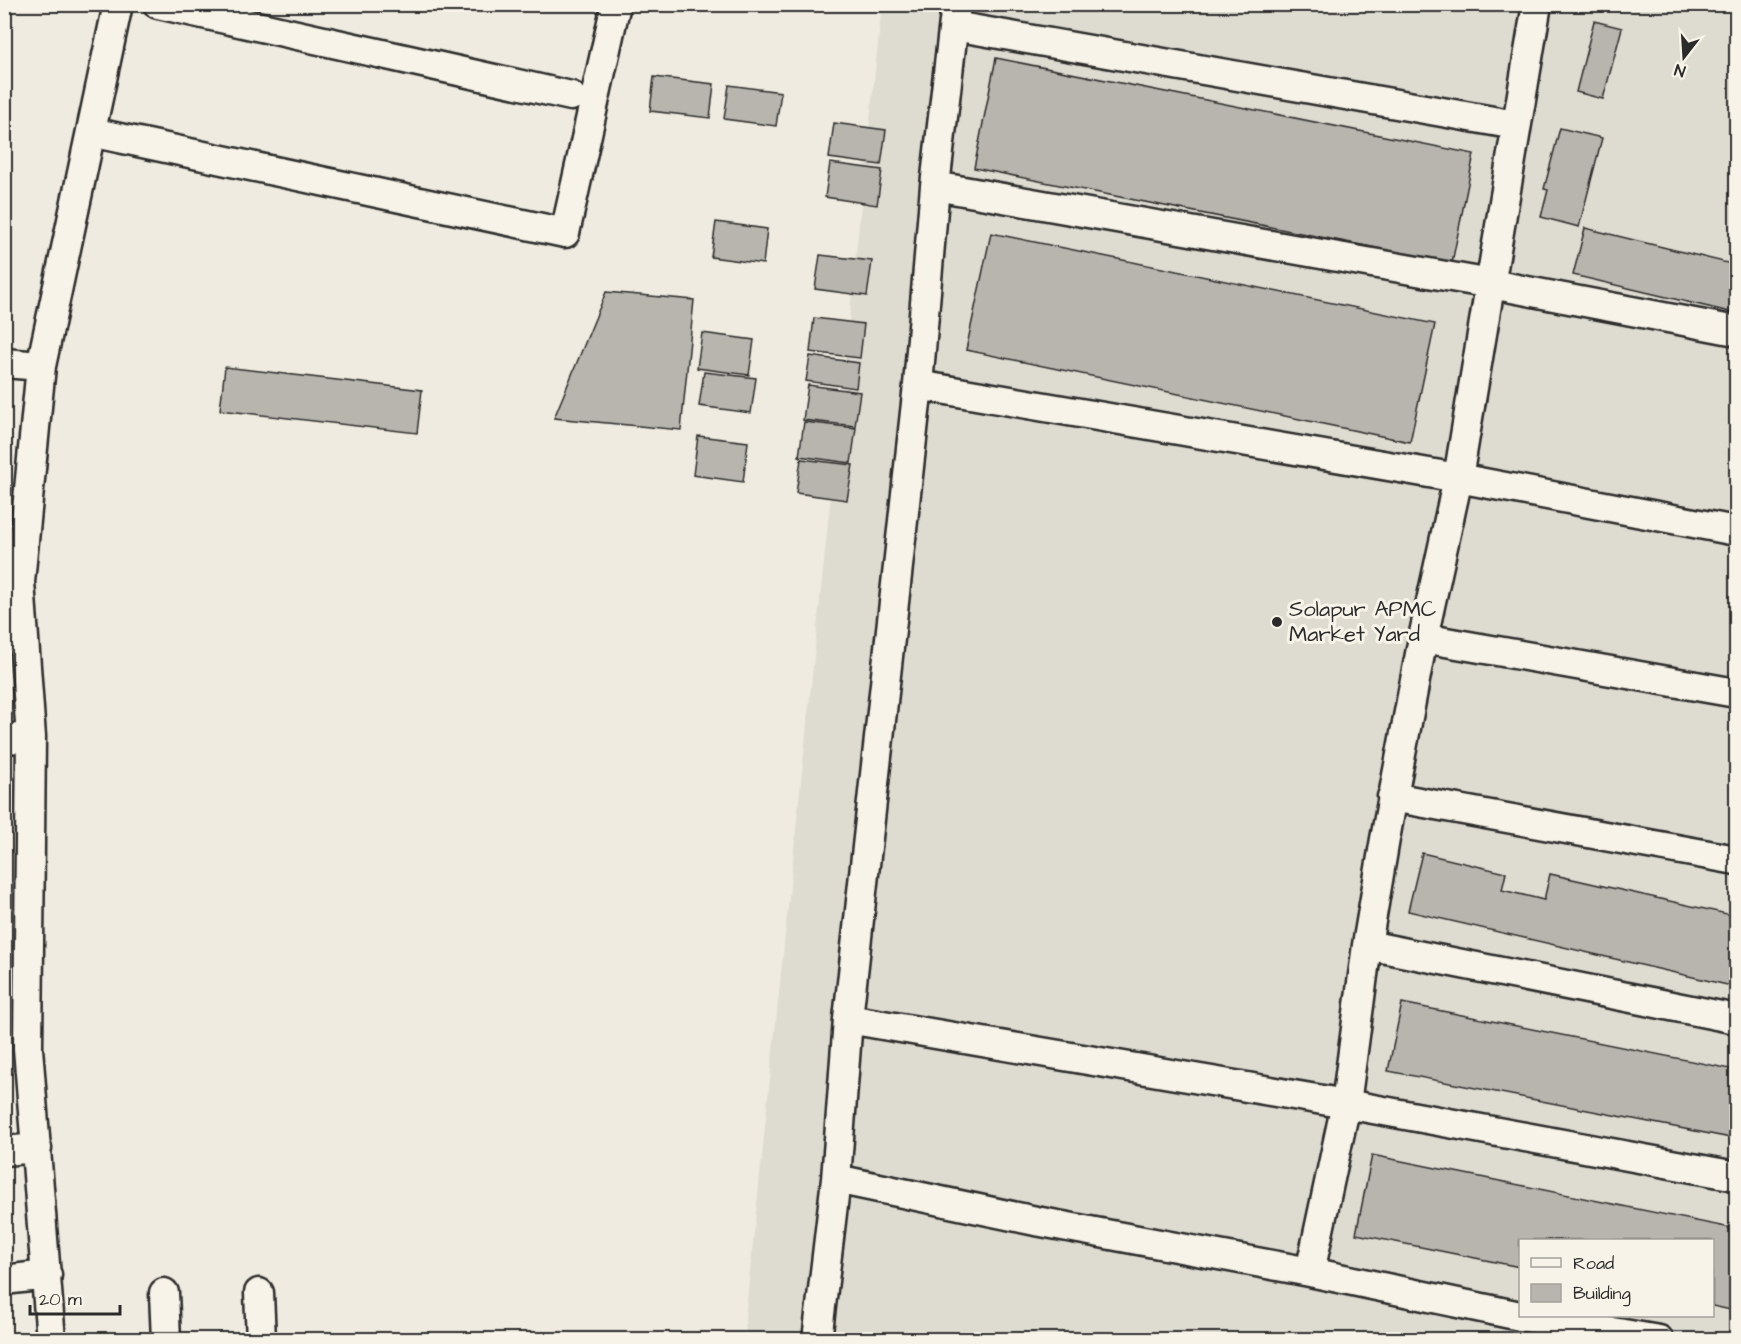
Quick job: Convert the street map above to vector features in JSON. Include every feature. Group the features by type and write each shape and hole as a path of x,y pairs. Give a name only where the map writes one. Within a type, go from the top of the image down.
{"street":[{"path":"51,1340 37,1148 16,1051 18,738 12,582 41,366 118,4"},
{"path":"158,4 571,96"},
{"path":"91,132 565,233 615,4"},
{"path":"1310,1272 1346,1104 1367,945 1392,797 1422,638 1458,478 1537,4"},
{"path":"817,1340 836,1179 848,1018 918,385 936,186 955,15 1516,125"},
{"path":"936,186 1491,284 1737,331"},
{"path":"4,363 41,366"},
{"path":"918,385 1458,478 1737,531"},
{"path":"1422,638 1737,693"},
{"path":"1392,797 1737,860"},
{"path":"1367,945 1737,1019"},
{"path":"848,1018 1346,1104 1737,1176"},
{"path":"4,1150 37,1148"},
{"path":"836,1179 1036,1221 1310,1272 1519,1316"},
{"path":"4,1280 47,1275"},
{"path":"164,1293 166,1340"},
{"path":"259,1293 261,1340"},
{"path":"1525,1317 1659,1340"}],"shaded area":[{"name":"Solapur APMC Market Yard","path":"882,5 1736,5 1736,1339 746,1340 745,1319"}],"building":[{"path":"1594,21 1622,28 1603,99 1576,92"},
{"path":"996,58 1474,154 1452,263 974,168"},
{"path":"654,77 714,84 710,118 650,111"},
{"path":"729,85 781,92 776,126 724,119"},
{"path":"834,123 886,130 881,165 829,158"},
{"path":"1560,128 1602,138 1579,227 1541,217 1548,190 1544,189"},
{"path":"830,163 882,170 877,205 825,197"},
{"path":"716,222 767,229 763,264 711,257"},
{"path":"1585,228 1736,265 1736,287 1730,312 1573,275"},
{"path":"991,233 1435,324 1410,442 966,350"},
{"path":"820,255 872,261 867,296 815,289"},
{"path":"606,292 694,300 681,430 554,418"},
{"path":"814,318 864,324 860,358 810,352"},
{"path":"702,333 754,340 749,375 697,368"},
{"path":"810,356 859,363 856,388 806,381"},
{"path":"225,367 422,390 417,433 220,410"},
{"path":"704,372 756,378 751,413 699,406"},
{"path":"808,385 860,392 855,426 803,420"},
{"path":"804,422 856,428 851,463 799,456"},
{"path":"698,436 748,442 743,482 693,475"},
{"path":"801,459 853,465 847,500 796,493"},
{"path":"1422,853 1506,873 1502,890 1544,900 1550,874 1736,916 1736,987 1408,911"},
{"path":"1402,1003 1736,1070 1736,1139 1388,1071"},
{"path":"1372,1155 1736,1229 1736,1311 1714,1306 1714,1239 1519,1239 1519,1267 1356,1234"}],"place":[{"name":"Solapur APMC Market Yard","path":"1277,622"}]}
